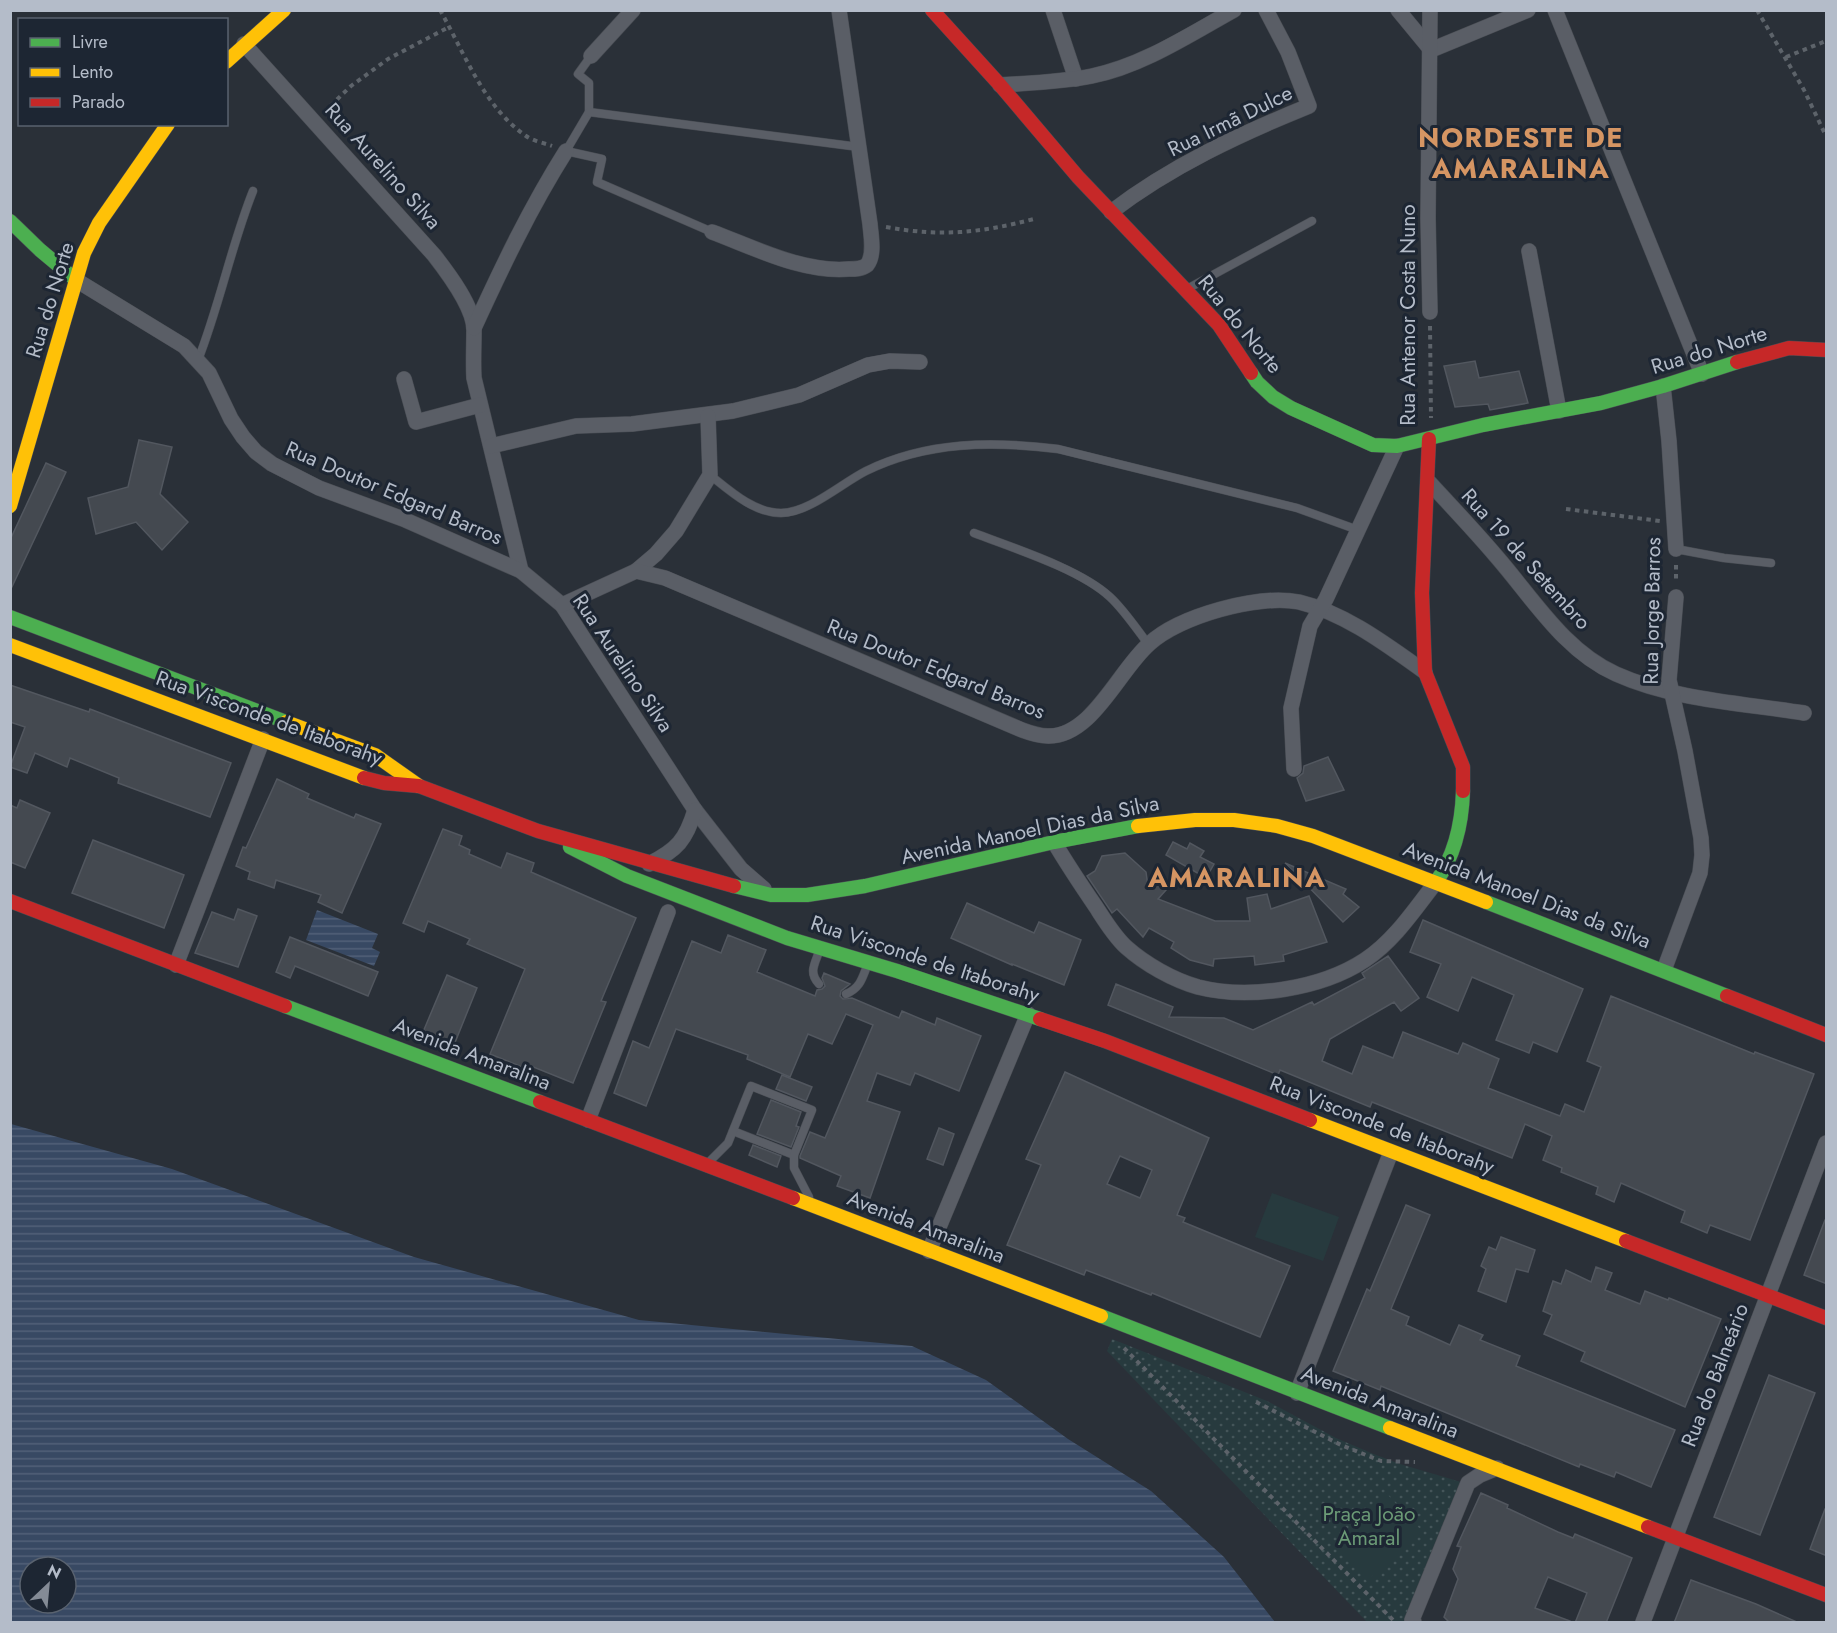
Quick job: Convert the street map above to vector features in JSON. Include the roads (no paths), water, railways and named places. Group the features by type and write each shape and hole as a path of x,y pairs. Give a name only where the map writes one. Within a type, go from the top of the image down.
{"street":[{"path":"228,60 284,10"},
{"path":"591,56 633,10"},
{"path":"712,232 811,267 835,270 862,268 867,264 872,250 870,224 839,10"},
{"name":"Rua do Norte","path":"932,10 1000,85 1050,146 1219,325 1257,382 1273,397 1291,408 1373,445 1397,446 1483,425 1600,403 1663,386 1765,353 1789,348 1827,350"},
{"path":"1053,10 1076,79"},
{"path":"1000,85 1094,76 1130,64 1166,48 1214,15 1233,10"},
{"name":"Rua Irmã Dulce","path":"1111,212 1152,183 1227,142 1309,106 1288,52 1266,10"},
{"path":"1398,10 1431,50 1528,10"},
{"name":"Rua Antenor Costa Nuno","path":"1430,10 1428,218 1430,312"},
{"path":"1556,10 1702,374"},
{"name":"Rua Aurelino Silva","path":"244,44 440,262 462,294 474,327"},
{"name":"Rua do Norte","path":"10,506 84,253 99,223 167,126"},
{"name":"Rua Aurelino Silva","path":"566,151 511,246 474,327 472,355 474,378 521,571 562,605 695,810 741,869 771,895"},
{"path":"10,221 76,280"},
{"path":"1529,250 1559,411"},
{"name":"Rua Doutor Edgard Barros","path":"76,280 184,346 209,373 231,419 243,437 256,452 272,464 319,488 403,519 521,571"},
{"path":"491,446 576,426 632,424 708,416 798,395 868,365 890,361 920,362"},
{"path":"404,379 416,422 480,405"},
{"name":"Rua Jorge Barros","path":"1663,386 1676,549"},
{"path":"562,605 636,571 656,554 676,531 710,475 708,416"},
{"path":"1053,842 1109,927 1126,946 1148,963 1197,987 1226,992 1281,989 1310,984 1336,976 1366,959 1389,939 1447,867 1457,841 1463,795 1463,767 1425,672 1422,593 1429,439"},
{"path":"1294,769 1291,708 1310,626 1397,446"},
{"name":"Rua 19 de Setembro","path":"1428,481 1497,556 1569,642 1591,659 1614,673 1671,693 1804,713"},
{"name":"Rua Doutor Edgard Barros","path":"636,571 665,578 1036,735 1049,737 1074,730 1084,721 1148,644 1175,627 1242,604 1284,600 1320,609 1361,629 1425,672"},
{"name":"Rua Jorge Barros","path":"1664,970 1700,873 1702,855 1685,751 1669,680 1676,597"},
{"path":"10,617 375,755 419,786"},
{"name":"Rua Visconde de Itaborahy","path":"10,645 366,779 419,786 538,831 627,876 675,896 787,938 868,962 1105,1041 1827,1318"},
{"path":"176,964 262,740"},
{"path":"649,864 674,850 682,842 695,810"},
{"name":"Avenida Manoel Dias da Silva","path":"538,831 649,864 771,895 807,895 865,886 1053,842 1151,823 1234,820 1277,826 1313,836 1436,882 1827,1035"},
{"name":"Avenida Amaralina","path":"10,901 1115,1321 1296,1393 1827,1595"},
{"path":"588,1120 668,912"},
{"path":"929,1251 1028,1014"},
{"name":"Rua do Balneário","path":"1643,1623 1827,1143"},
{"path":"1296,1393 1391,1152"},
{"path":"1413,1621 1468,1483 1497,1468"}],"lane":[{"path":"591,56 578,74 589,82 589,112 566,151 602,159 597,182 712,232"},
{"path":"589,112 859,147"},
{"path":"198,360 219,302 240,224 253,190"},
{"path":"1186,290 1312,221"},
{"path":"710,475 751,505 782,513 803,507 866,471 905,454 983,443 1021,445 1059,450 1297,508 1358,530"},
{"path":"974,533 1026,552 1095,586 1109,596 1148,644"},
{"path":"1676,549 1724,558 1771,563"},
{"path":"819,984 812,972 820,948"},
{"path":"846,994 855,990 859,985 868,962"},
{"path":"706,1165 728,1143 751,1086 812,1110 794,1155 794,1168 816,1208"},
{"path":"733,1131 794,1155"}],"water":[{"path":"317,910 378,934 372,948 380,952 374,966 306,940"},
{"path":"11,1124 172,1169 414,1257 639,1320 912,1346 986,1380 1068,1439 1151,1491 1224,1557 1275,1622 11,1622"}],"district":[{"name":"NORDESTE DE AMARALINA","path":"1521,154"},
{"name":"AMARALINA","path":"1237,878"}],"park label":[{"name":"Praça João Amaral","path":"1369,1526"}]}
